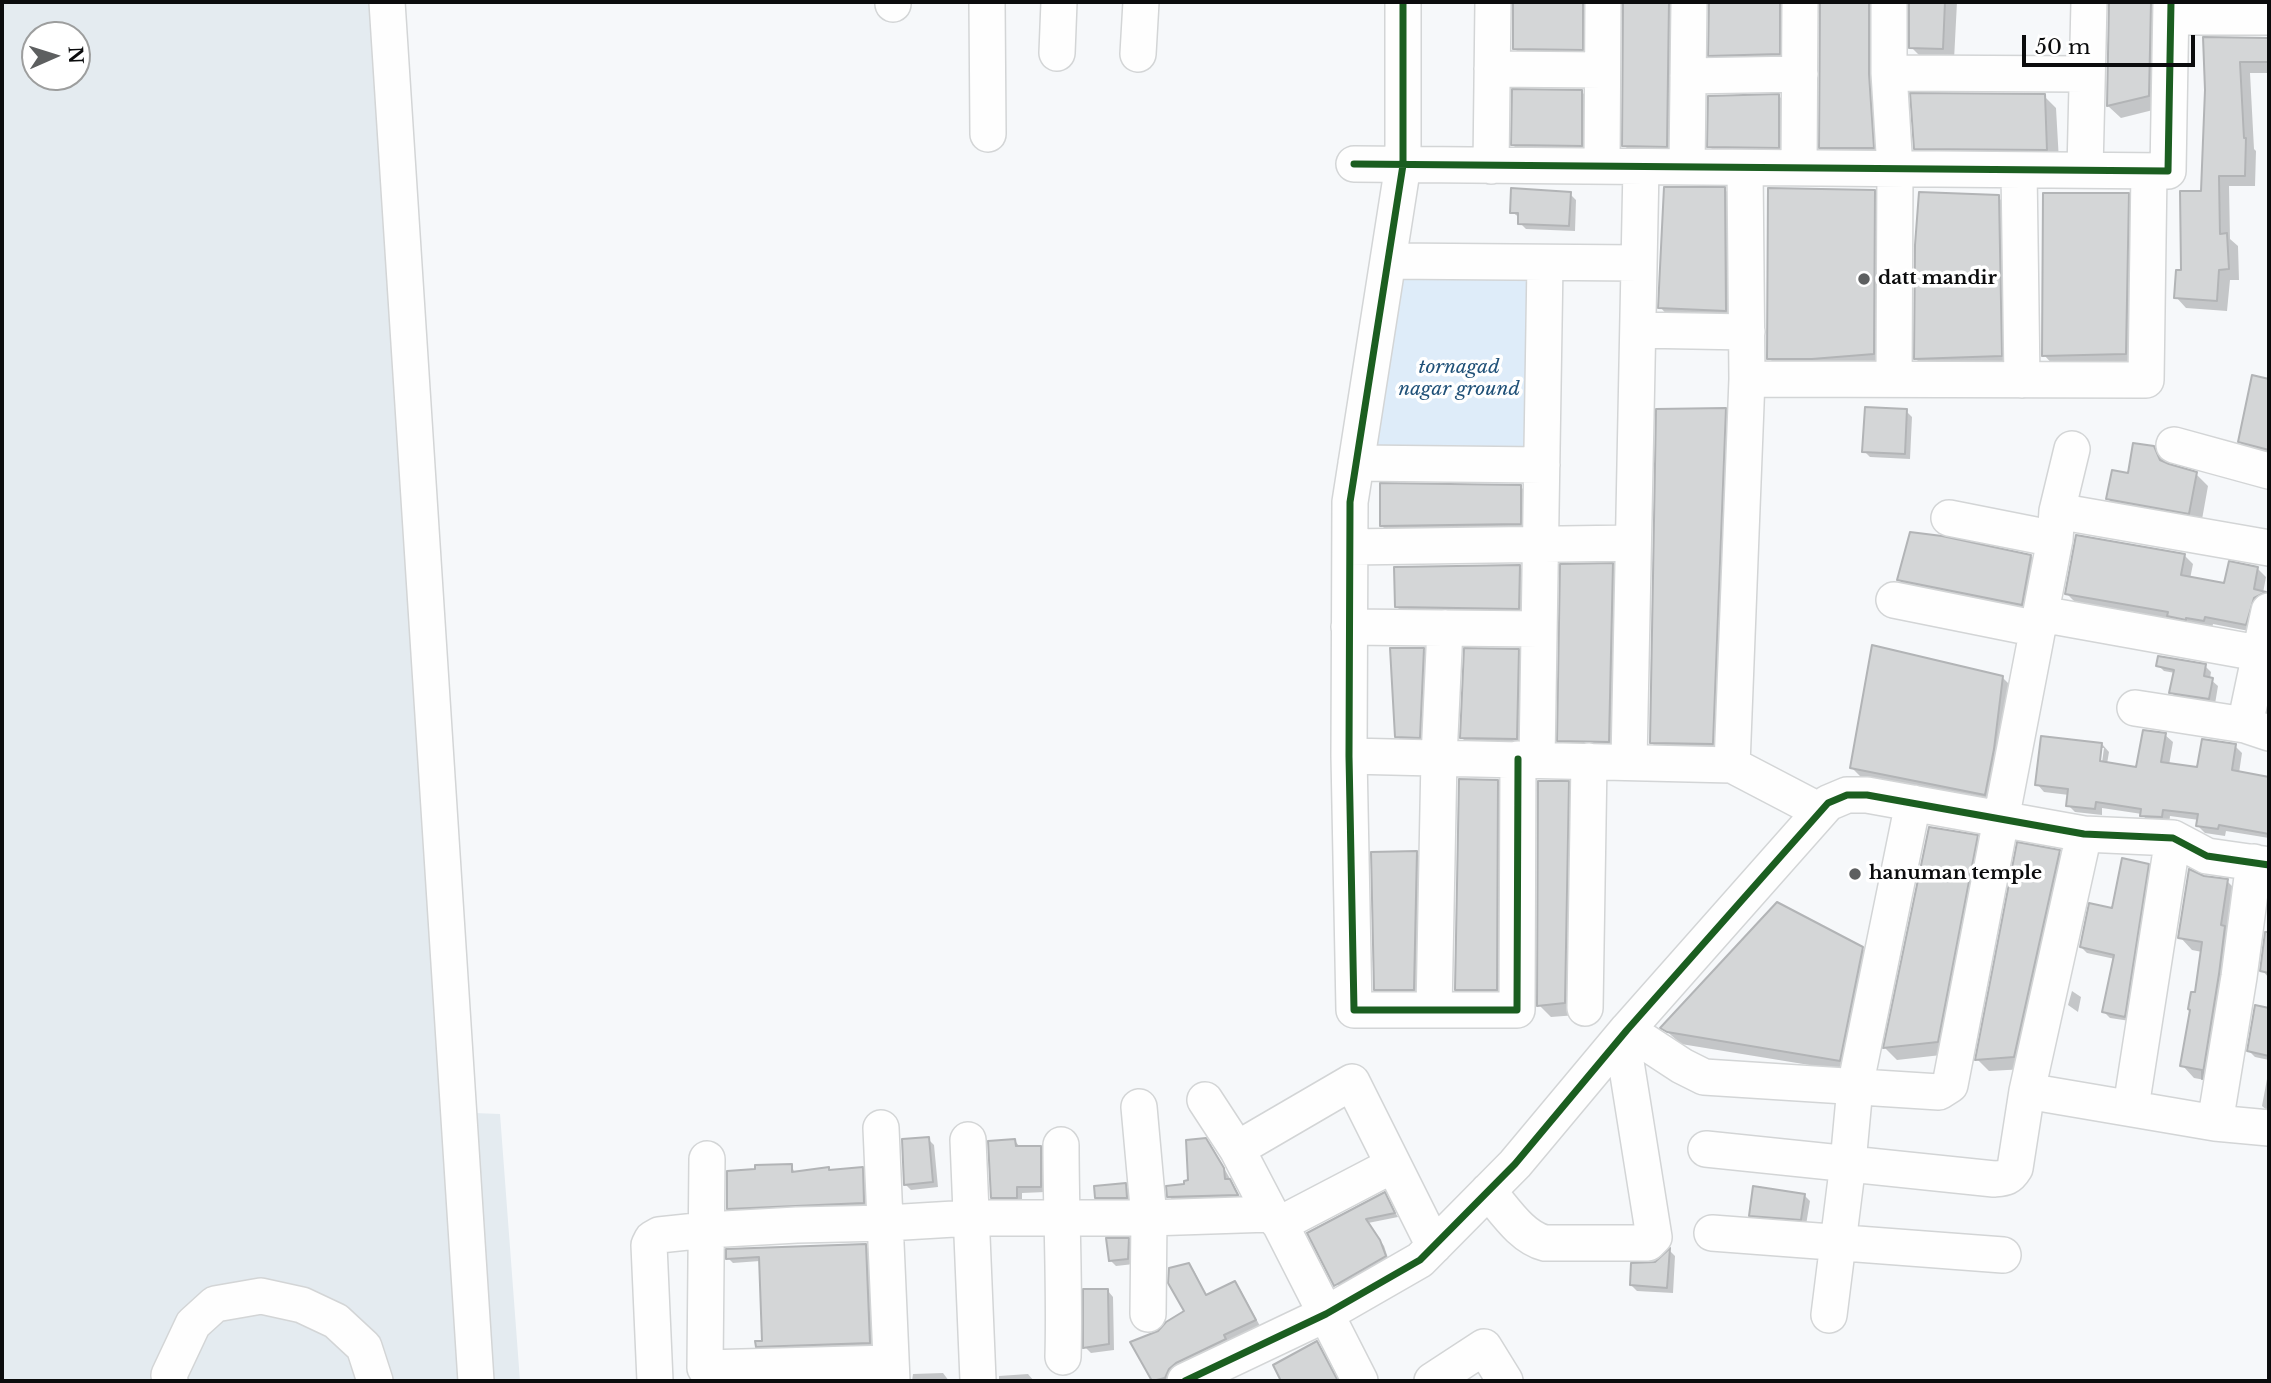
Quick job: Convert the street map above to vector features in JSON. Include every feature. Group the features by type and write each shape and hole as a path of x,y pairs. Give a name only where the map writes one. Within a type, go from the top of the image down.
{"street":[{"path":"387,2 476,1381"},
{"path":"987,2 988,134"},
{"path":"1057,53 1059,2"},
{"path":"1138,54 1141,2"},
{"path":"1402,2 1403,165 1350,502 1349,756 1354,1010 1517,1010 1527,760 1539,629 1545,262"},
{"path":"1492,166 1493,2"},
{"path":"1602,166 1603,2"},
{"path":"1687,167 1689,2"},
{"path":"1799,168 1800,2"},
{"path":"1889,2 1889,73 1895,169 1894,379"},
{"path":"2085,170 2089,2"},
{"path":"1354,164 2168,171 2171,10 2269,17"},
{"path":"1492,69 1602,70"},
{"path":"1889,73 2087,74"},
{"path":"1688,76 1800,74"},
{"path":"1629,762 1641,167"},
{"path":"1732,765 1747,379 1745,167"},
{"path":"2019,170 2022,380"},
{"path":"1747,379 2146,380 2149,171"},
{"path":"1388,261 1639,263"},
{"path":"1638,330 1747,332"},
{"path":"2174,444 2269,471"},
{"path":"1624,1034 1704,1077 1939,1092 1950,1085 2072,449"},
{"path":"1356,463 1542,465"},
{"path":"1949,518 2056,525 2269,548"},
{"path":"1350,547 1633,543"},
{"path":"1894,600 2265,654"},
{"path":"2135,708 2257,729 2269,611"},
{"path":"1349,627 1539,629"},
{"path":"1434,1010 1439,758 1445,628"},
{"path":"1349,756 1732,765 1820,811"},
{"path":"1585,1008 1589,761"},
{"path":"1185,1381 1326,1314 1420,1260 1515,1164 1624,1034 1820,811 1828,803 1847,795 1867,795 2084,834 2173,838 2207,856 2262,864 2239,977 2215,1122"},
{"path":"1829,1315 1855,1087 1913,803"},
{"path":"1706,1149 1994,1179 2006,1178 2015,1168 2027,1091 2084,834"},
{"path":"2132,1107 2173,838"},
{"path":"1488,1191 1525,1233 1535,1240 1652,1240 1654,1237 1624,1034"},
{"path":"1237,1149 1352,1082 1434,1246"},
{"path":"2027,1091 2215,1122 2269,1128"},
{"path":"1206,1100 1276,1219 1360,1381"},
{"path":"1139,1107 1149,1218 1148,1314"},
{"path":"707,1159 705,1368 891,1372 887,1223 881,1128"},
{"path":"968,1140 978,1380"},
{"path":"1062,1145 1061,1217 1065,1288 1063,1357"},
{"path":"655,1381 649,1245 659,1235 797,1225 971,1218 1276,1219 1393,1165"},
{"path":"1712,1233 2003,1255"},
{"path":"170,1381 169,1375 193,1324 215,1304 261,1296 302,1305 337,1321 364,1347 375,1381"},
{"path":"1432,1381 1484,1347 1505,1381"}],"shaded area":[{"path":"2,2 402,2 474,1113 500,1114 520,1381 2,1381"}],"green space":[{"name":"tornagad nagar ground","path":"1535,270 1535,455 1374,453 1395,272"}],"building":[{"path":"1513,2 1583,2 1583,50 1513,49"},
{"path":"1623,2 1669,2 1667,147 1622,146"},
{"path":"1709,2 1780,2 1780,54 1708,56"},
{"path":"1820,2 1869,2 1869,74 1874,148 1819,148"},
{"path":"1909,2 1945,2 1943,49 1909,48"},
{"path":"2109,2 2151,2 2149,96 2107,106"},
{"path":"2203,37 2268,38 2268,62 2240,62 2246,138 2245,176 2219,176 2220,234 2227,233 2229,269 2219,270 2217,301 2174,298 2176,270 2181,270 2180,191 2201,191 2205,90"},
{"path":"1512,89 1582,90 1582,146 1511,145"},
{"path":"1910,93 2045,94 2047,150 1914,149"},
{"path":"1779,94 1779,148 1707,147 1708,96"},
{"path":"1664,187 1725,187 1726,311 1658,308"},
{"path":"1511,188 1571,192 1569,226 1518,224 1518,213 1510,213"},
{"path":"1768,188 1875,190 1874,354 1812,359 1767,359"},
{"path":"1919,192 1999,195 2002,356 1914,359 1915,245"},
{"path":"2043,193 2129,193 2126,354 2042,356"},
{"path":"2252,375 2269,379 2269,450 2238,442"},
{"path":"1865,407 1907,409 1905,454 1862,452"},
{"path":"1726,408 1713,744 1650,743 1656,409"},
{"path":"2133,443 2154,446 2160,460 2197,472 2189,514 2106,499 2112,470 2128,473"},
{"path":"1380,483 1521,485 1521,524 1380,526"},
{"path":"1910,532 2031,555 2022,605 1897,580"},
{"path":"2076,535 2185,554 2181,575 2224,583 2229,561 2258,567 2254,589 2266,592 2254,598 2246,625 2205,617 2204,621 2186,620 2167,616 2168,612 2065,594"},
{"path":"1613,563 1609,742 1557,741 1560,564"},
{"path":"1520,565 1519,609 1395,607 1394,567"},
{"path":"1872,645 2003,676 1985,795 1850,768"},
{"path":"1390,648 1424,648 1420,738 1395,737"},
{"path":"1464,648 1519,649 1517,739 1460,738"},
{"path":"2158,656 2206,664 2204,676 2213,678 2209,699 2169,693 2174,670 2156,666"},
{"path":"2143,730 2166,733 2161,762 2197,767 2202,739 2236,744 2232,770 2269,777 2269,834 2219,825 2218,829 2196,826 2198,814 2163,810 2162,817 2140,816 2141,809 2096,802 2095,809 2066,806 2068,789 2035,785 2041,736 2102,743 2100,761 2136,767"},
{"path":"1459,779 1498,780 1497,990 1455,990"},
{"path":"1538,781 1569,781 1565,1003 1537,1006"},
{"path":"1929,827 1978,835 1938,1042 1883,1048"},
{"path":"2017,842 2060,850 2014,1057 1975,1060"},
{"path":"1417,851 1414,990 1374,990 1371,852"},
{"path":"2122,858 2149,864 2125,1017 2102,1012 2114,955 2080,947 2089,903 2112,908"},
{"path":"2189,869 2204,876 2228,879 2221,925 2225,926 2219,974 2202,1079 2202,1070 2180,1066 2202,942 2178,938"},
{"path":"1777,902 1863,947 1840,1061 1667,1032 1660,1028"},
{"path":"2265,932 2269,932 2269,973 2260,971"},
{"path":"2255,1005 2269,1008 2269,1056 2247,1051"},
{"path":"929,1137 933,1182 904,1185 902,1139"},
{"path":"1206,1138 1224,1168 1225,1179 1230,1179 1238,1195 1167,1197 1166,1186 1184,1184 1184,1181 1188,1180 1186,1140"},
{"path":"1015,1139 1016,1146 1041,1146 1041,1187 1017,1187 1017,1198 991,1198 988,1141"},
{"path":"792,1164 792,1172 829,1167 829,1170 863,1167 864,1203 727,1209 727,1171 755,1169 755,1165"},
{"path":"1126,1183 1127,1198 1095,1198 1094,1186"},
{"path":"1753,1186 1805,1194 1801,1220 1749,1216"},
{"path":"1385,1192 1395,1213 1366,1219 1380,1240 1386,1256 1334,1286 1307,1233"},
{"path":"1106,1238 1129,1238 1128,1259 1109,1261"},
{"path":"866,1244 870,1343 756,1347 755,1341 762,1341 759,1257 726,1259 726,1249"},
{"path":"1670,1248 1667,1288 1630,1285 1631,1263 1655,1262"},
{"path":"1189,1263 1206,1295 1235,1281 1256,1320 1224,1335 1226,1339 1176,1363 1165,1378 1152,1381 1130,1342 1158,1331 1166,1322 1184,1311 1168,1283 1169,1268"},
{"path":"1083,1289 1108,1289 1109,1344 1083,1348"},
{"path":"1317,1341 1338,1381 1281,1381 1273,1365"}],"cycle path":[{"path":"1403,2 1403,165 1350,502 1349,756 1354,1010 1517,1010 1518,759"},
{"path":"1354,164 2168,171 2171,2"},
{"path":"1185,1381 1326,1314 1420,1260 1515,1164 1627,1030 1828,803 1847,795 1867,795 2084,834 2173,838 2207,856 2269,865"}],"place":[{"name":"datt mandir","path":"1864,279"},
{"name":"hanuman temple","path":"1855,874"}]}
